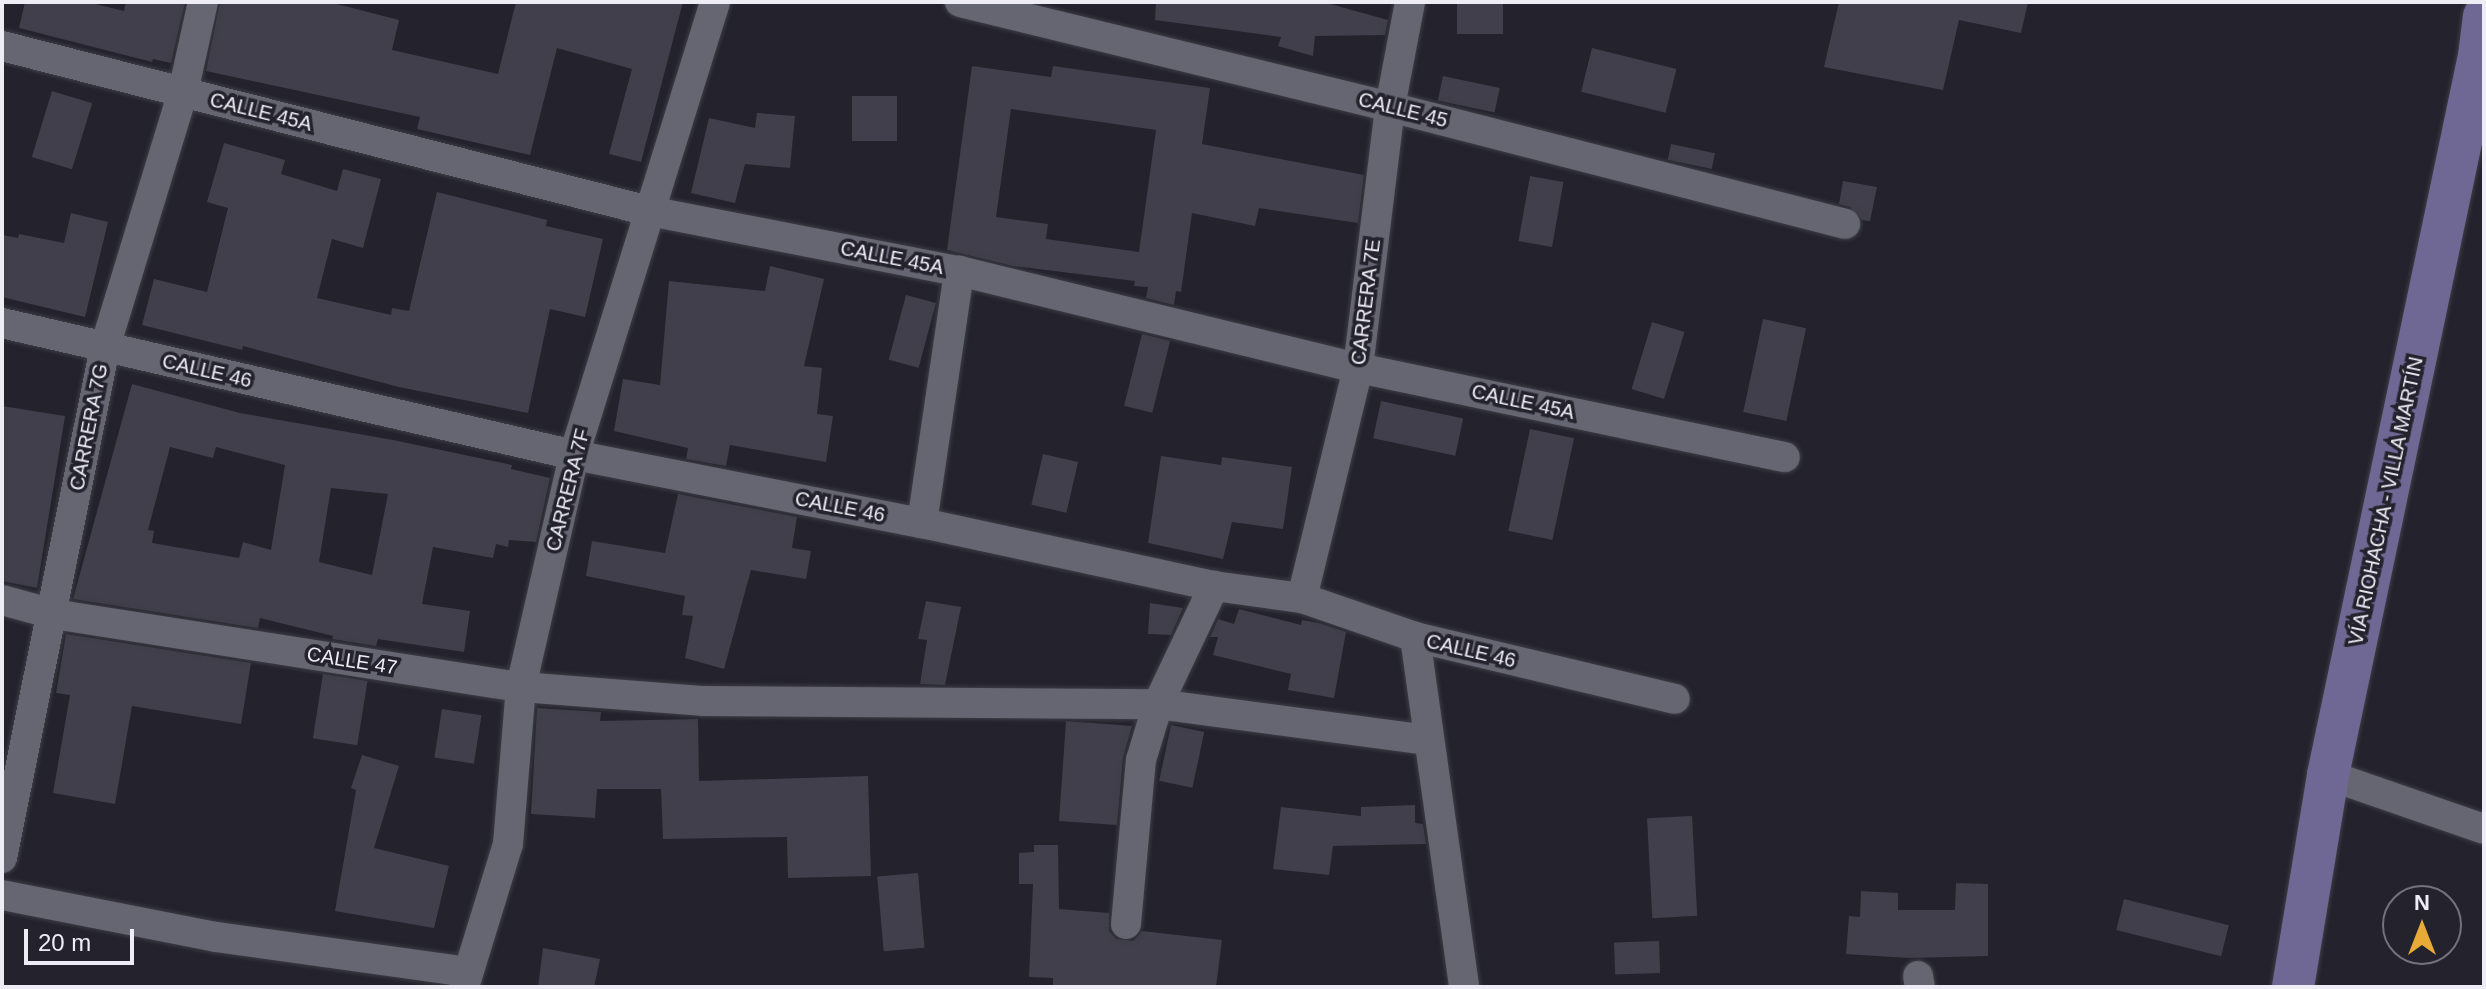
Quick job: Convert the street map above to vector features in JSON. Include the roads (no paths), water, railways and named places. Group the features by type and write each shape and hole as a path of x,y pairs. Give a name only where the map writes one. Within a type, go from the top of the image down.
{"main road":[{"name":"VÍA RIOHACHA - VILLA MARTÍN","path":"2293,987 2328,775 2479,56 2484,16"}],"street":[{"name":"CARRERA 7G","path":"2,858 105,347 183,92 203,2"},
{"name":"CARRERA 7F","path":"466,979 508,844 521,687 574,455 715,2"},
{"name":"CALLE 45","path":"960,2 1390,107 1845,224"},
{"name":"CARRERA 7E","path":"1302,598 1358,368 1390,107 1410,2"},
{"name":"CALLE 45A","path":"2,46 649,211 959,271 1358,368 1785,457"},
{"path":"922,523 959,271"},
{"name":"CALLE 46","path":"2,323 574,455 922,523 1214,586 1302,598 1415,637 1675,699"},
{"path":"1126,924 1141,760 1158,704 1214,586"},
{"name":"CALLE 47","path":"2,600 53,614 521,687 704,701 1158,704 1429,740"},
{"path":"1415,637 1464,987"},
{"path":"2328,775 2484,829"},
{"path":"2,895 216,937 466,979"}]}
